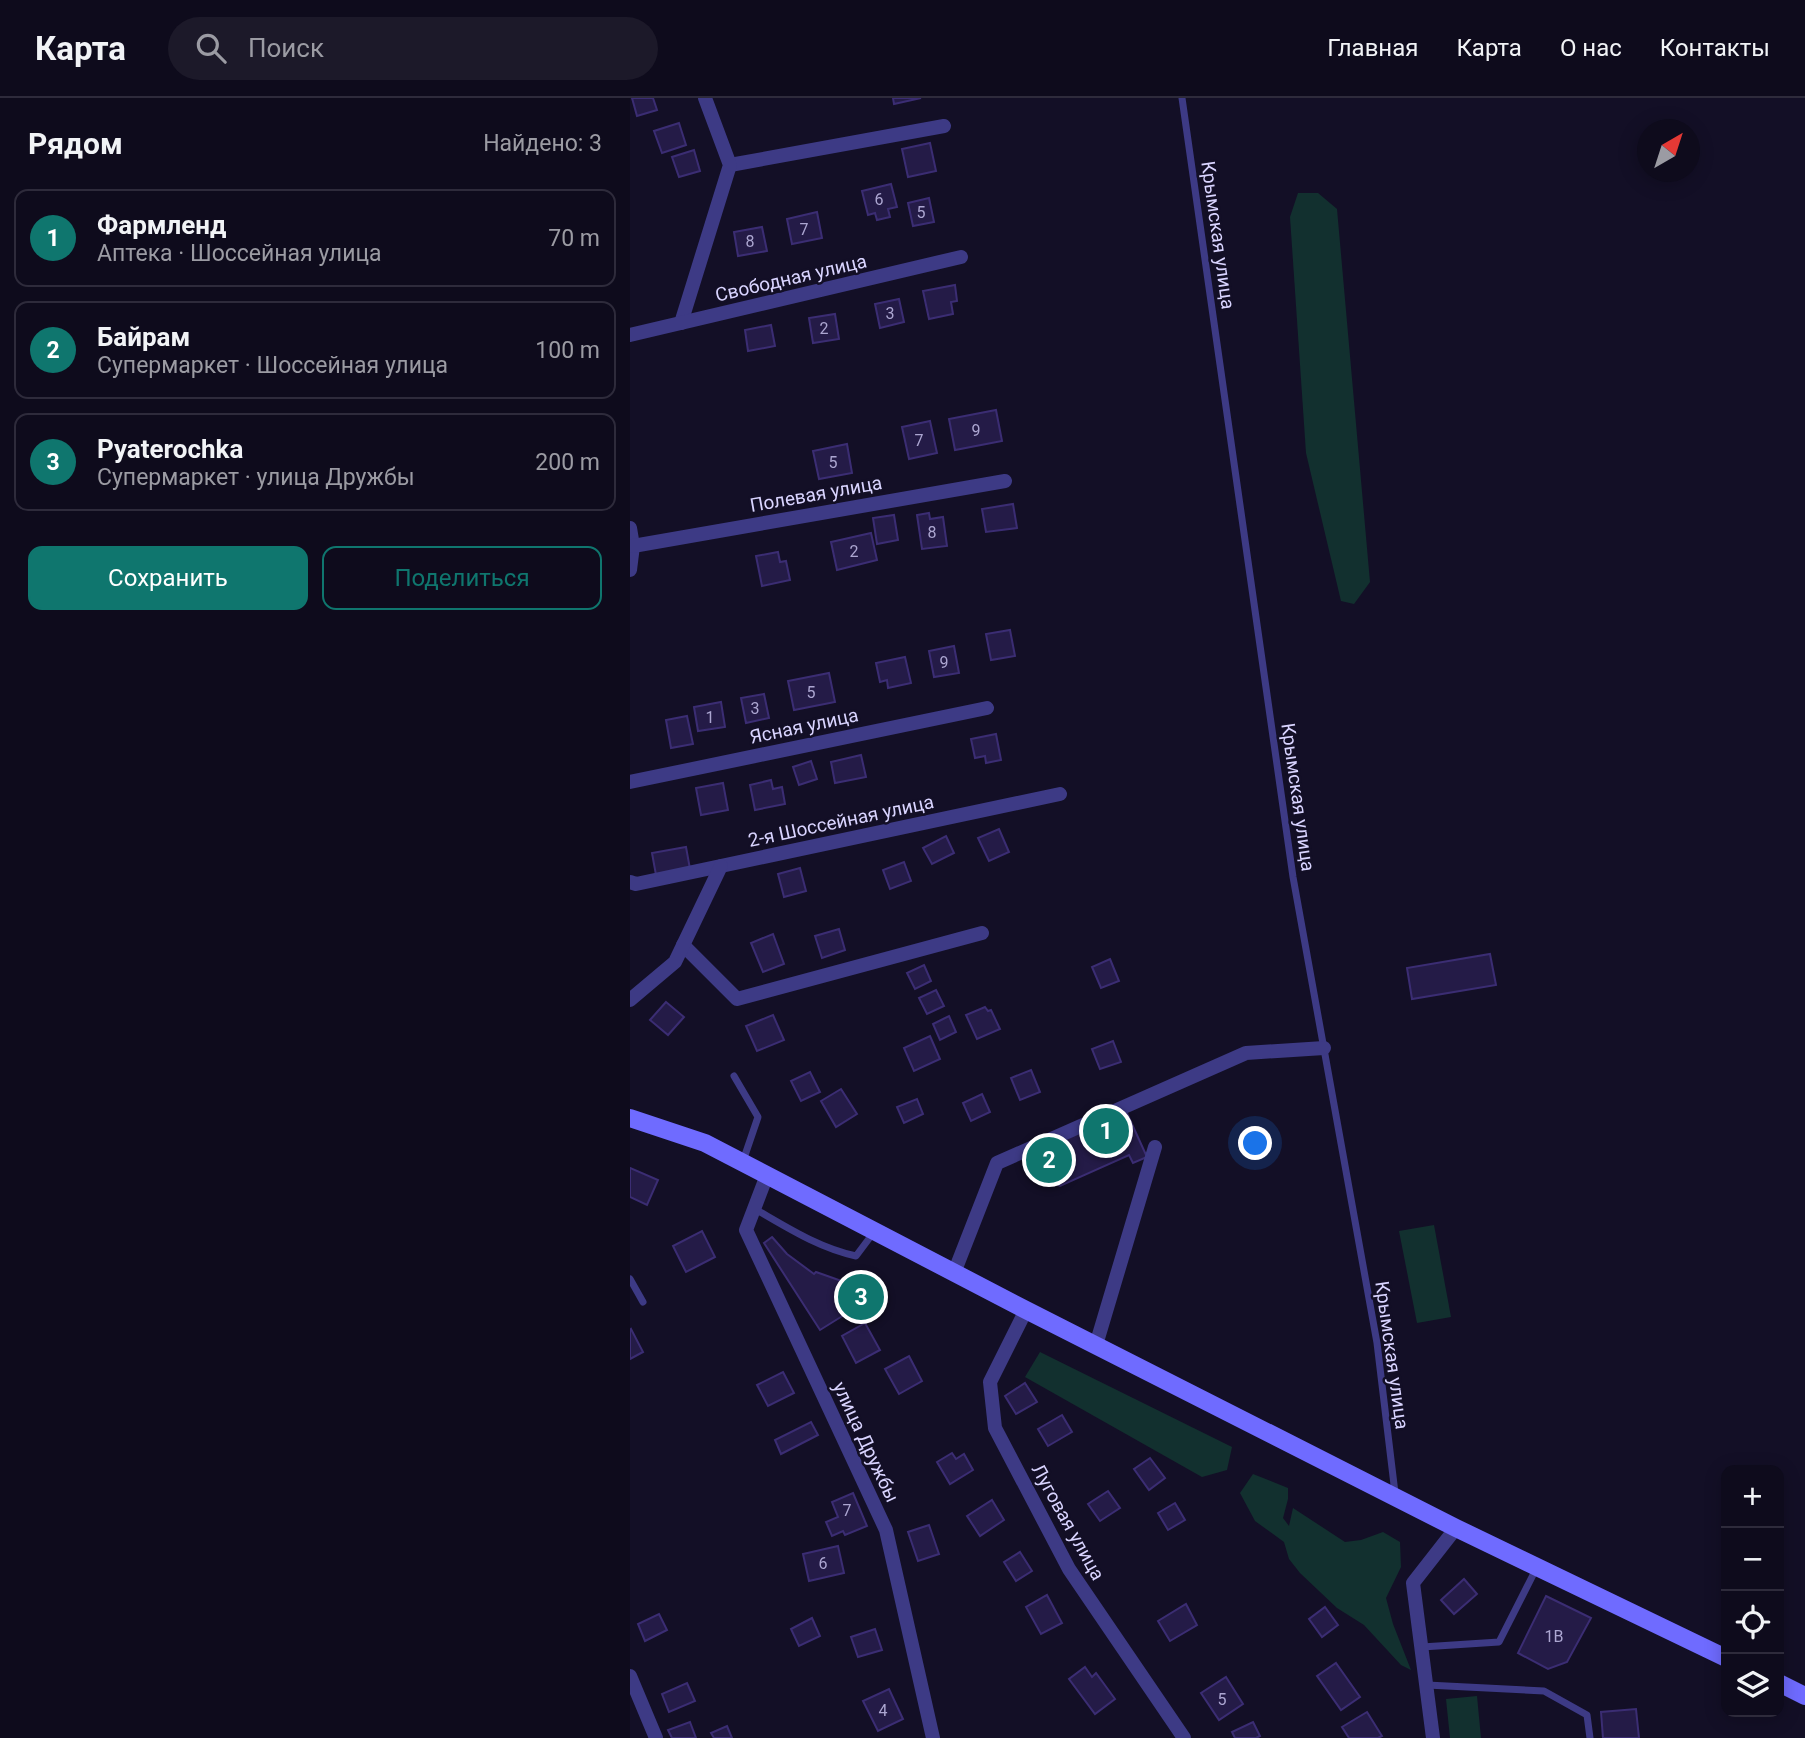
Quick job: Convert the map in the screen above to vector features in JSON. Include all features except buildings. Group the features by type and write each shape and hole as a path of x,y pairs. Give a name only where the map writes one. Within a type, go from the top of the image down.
{"main road":[{"path":"630,1118 705,1143 1026,1310 1456,1528 1721,1656"},
{"path":"1784,1686 1805,1696"}],"street":[{"path":"681,323 730,164 705,98"},
{"path":"730,164 944,126"},
{"name":"Свободная улица","path":"630,335 961,257"},
{"name":"Полевая улица","path":"633,546 1005,481"},
{"path":"630,528 633,546 630,570"},
{"name":"Ясная улица","path":"630,782 987,708"},
{"name":"2-я Шоссейная улица","path":"630,882 636,884 1060,794"},
{"path":"630,1000 675,962 721,866"},
{"path":"683,945 737,999 982,933"},
{"path":"954,1273 997,1163 1245,1053 1324,1048"},
{"path":"1096,1345 1155,1147"},
{"name":"улица Дружбы","path":"767,1175 746,1230 886,1530 933,1738"},
{"name":"Луговая улица","path":"1026,1310 990,1382 995,1428 1069,1569 1184,1738"},
{"path":"1433,1738 1413,1583 1456,1528"},
{"path":"630,1676 656,1738"}],"lane":[{"name":"Крымская улица","path":"1182,98 1293,877 1377,1343 1395,1497"},
{"path":"734,1076 758,1117 743,1163"},
{"path":"754,1209 811,1241 856,1256 874,1231"},
{"path":"630,1279 643,1302"},
{"path":"1421,1647 1499,1643 1537,1567"},
{"path":"1426,1685 1545,1691 1587,1715 1590,1738"}],"green space":[{"path":"1298,193 1318,193 1337,209 1370,582 1354,604 1341,601 1306,453 1290,217"},
{"path":"1434,1225 1451,1317 1417,1323 1399,1231"},
{"path":"1040,1352 1232,1447 1227,1470 1202,1477 1025,1377"},
{"path":"1253,1474 1288,1488 1283,1518 1289,1526 1293,1508 1345,1542 1361,1540 1383,1532 1400,1542 1401,1567 1386,1598 1411,1670 1401,1665 1364,1625 1337,1608 1300,1573 1289,1559 1284,1542 1255,1521 1240,1493"},
{"path":"1477,1696 1481,1738 1450,1738 1446,1699"}],"place":[{"name":"Фармленд","path":"1106,1131"},
{"name":"Байрам","path":"1049,1160"},
{"name":"Pyaterochka","path":"861,1297"}]}
